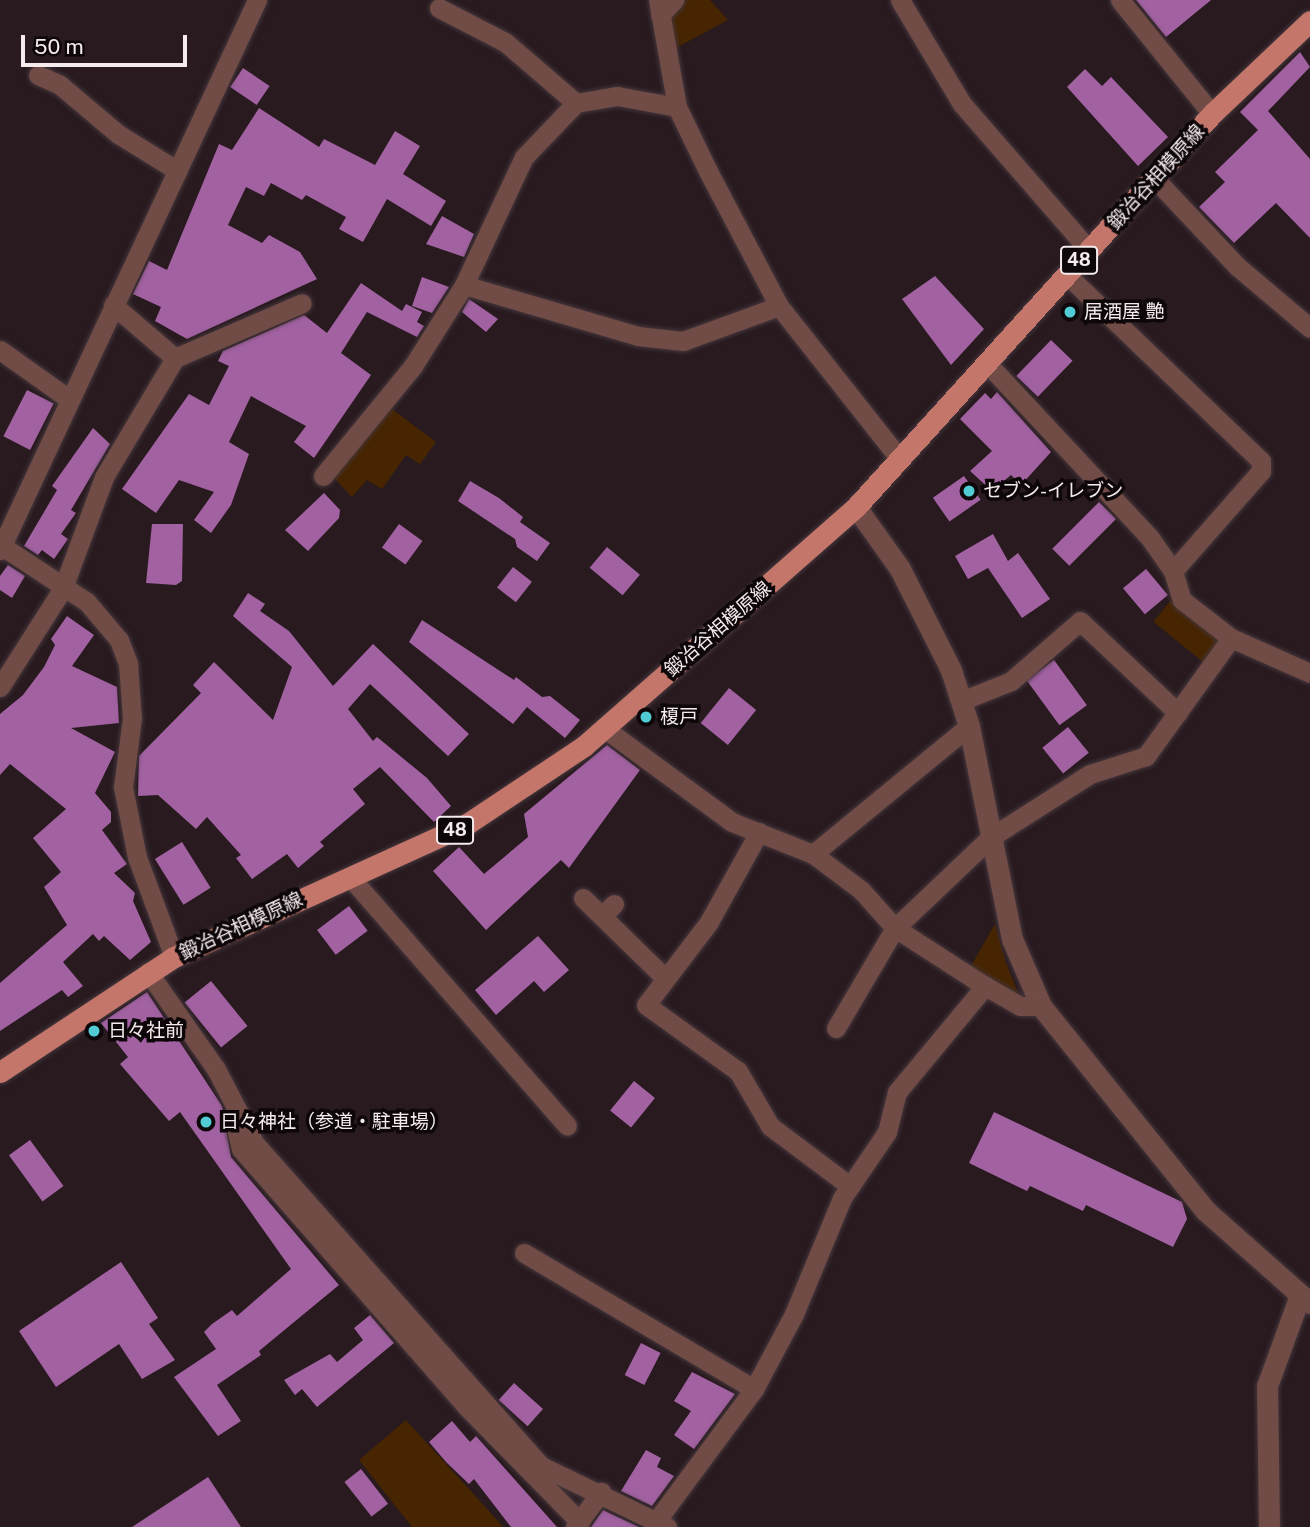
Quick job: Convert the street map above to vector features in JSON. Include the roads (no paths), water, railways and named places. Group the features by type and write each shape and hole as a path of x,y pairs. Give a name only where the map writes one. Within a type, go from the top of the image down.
{"main road":[{"name":"鍛冶谷相模原線","path":"0,1072 174,957 506,803 604,729 856,507 1213,114 1310,21"}],"street":[{"path":"174,957 137,857 123,787 132,718 128,664 102,615 1,548 257,0"},
{"path":"674,0 659,8 677,107 779,306 899,458"},
{"path":"900,0 962,104 1089,250"},
{"path":"1120,0 1213,114"},
{"path":"439,8 505,42 576,103"},
{"path":"38,75 60,85 118,134 178,171"},
{"path":"323,476 413,366 464,285 524,157 576,103 617,96 677,107"},
{"path":"1154,178 1238,267 1310,328"},
{"path":"1066,274 1261,461 1261,471 1173,571"},
{"path":"464,285 638,335 683,341 779,306"},
{"path":"0,687 63,588 104,477 175,358 302,303"},
{"path":"113,305 175,358"},
{"path":"0,350 69,399"},
{"path":"986,362 1150,538 1173,571 1182,600 1231,638 1310,673"},
{"path":"856,507 910,589 961,701 969,726 1015,948 1041,1006 1206,1212 1305,1300 1267,1386 1269,1527"},
{"path":"961,701 1011,681 1080,621 1178,713"},
{"path":"836,1028 895,928 991,836 1090,774 1146,756 1231,638"},
{"path":"813,853 969,726"},
{"path":"604,729 732,822 813,853 861,890 895,928 985,986 1020,1006 1041,1006"},
{"path":"759,832 709,922 646,1004 738,1071 770,1126 850,1186"},
{"path":"350,877 567,1126"},
{"path":"583,898 608,910 665,978"},
{"path":"148,972 216,1069 230,1103 255,1144 321,1229 470,1400 550,1482 578,1524 601,1492"},
{"path":"550,1482 601,1492 662,1524 754,1389 850,1186 887,1132 897,1092 985,986"},
{"path":"524,1253 754,1389"}],"place":[{"name":"居酒屋 艶","path":"1070,312"},
{"name":"セブン-イレブン","path":"969,491"},
{"name":"榎戸","path":"646,717"},
{"name":"日々社前","path":"94,1031"},
{"name":"日々神社（参道・駐車場）","path":"206,1122"}]}
